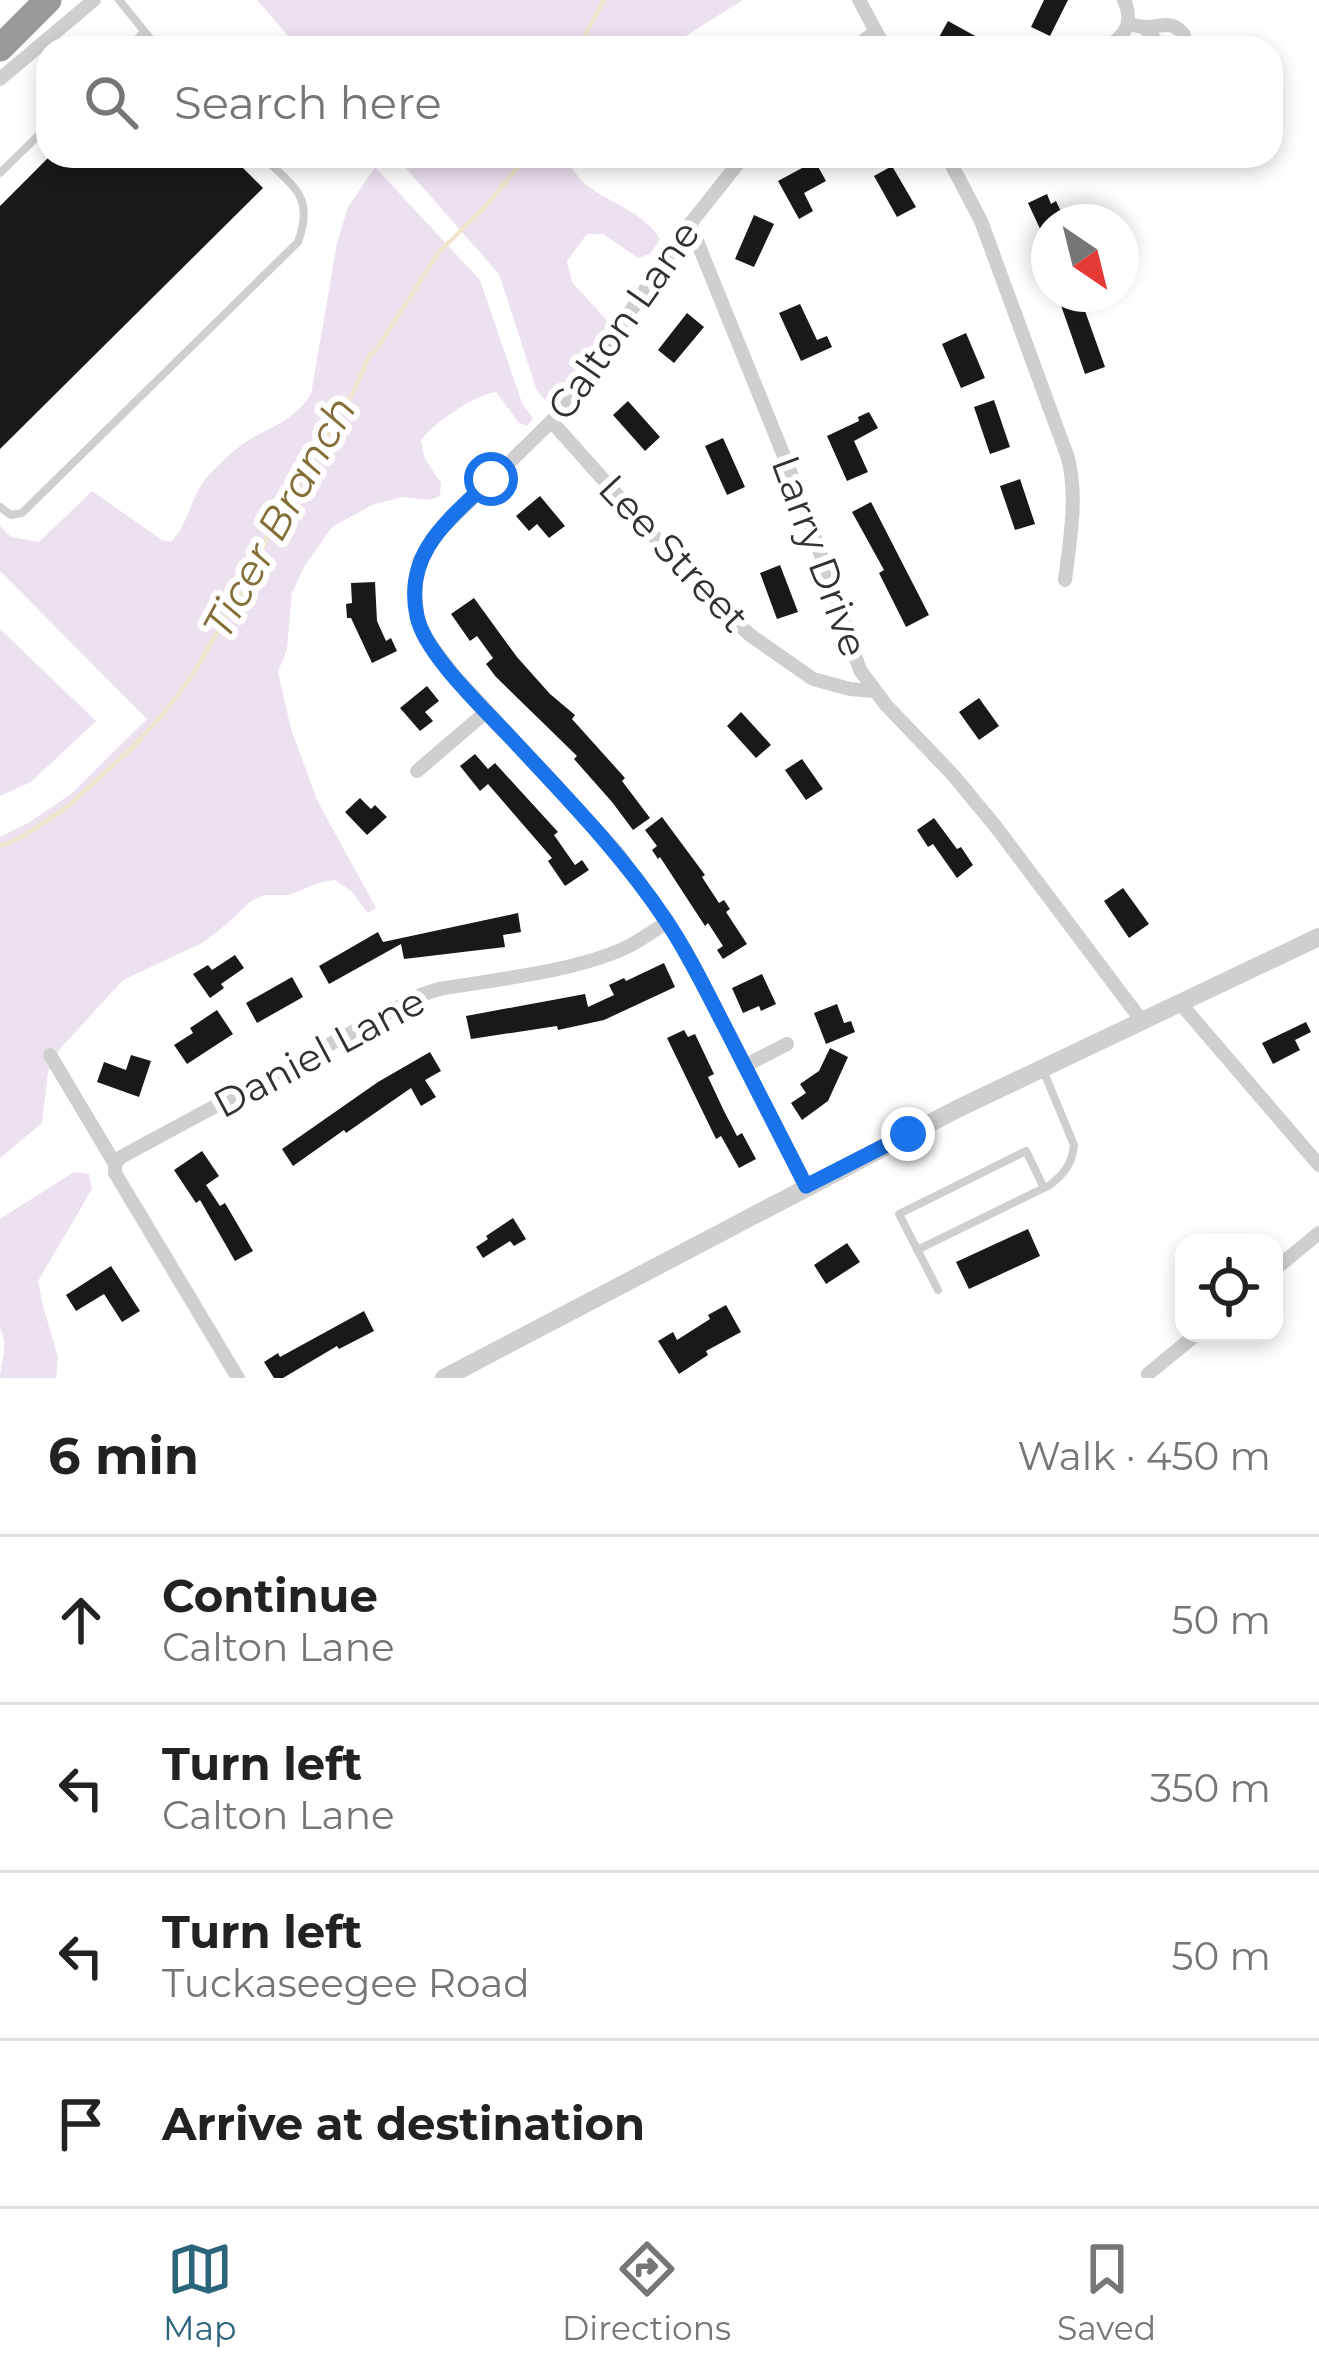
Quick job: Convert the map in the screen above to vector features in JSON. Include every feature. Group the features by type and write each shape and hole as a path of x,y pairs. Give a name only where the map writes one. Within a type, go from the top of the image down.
{"highway":[{"path":"0,48 48,0"}],"street":[{"path":"51,36 94,0"},
{"path":"859,0 879,36"},
{"path":"1124,0 1137,26 1148,36"},
{"path":"1124,36 1137,26 1163,24 1178,27 1184,36"},
{"path":"870,36 876,31"},
{"path":"0,79 36,49"},
{"name":"Calton Lane","path":"734,168 552,422 434,536 419,561 417,618 452,673 617,853 668,922 806,1186"},
{"path":"953,168 981,220 1068,458 1074,509 1065,580"},
{"name":"Larry Drive","path":"690,224 817,540 860,670 996,827 1142,1021"},
{"name":"Lee Street","path":"552,422 707,598 749,635 813,679 874,691"},
{"path":"417,771 487,712"},
{"name":"Daniel Lane","path":"115,1164 421,995 602,956 668,922"},
{"path":"444,1378 806,1186 1319,937"},
{"path":"1180,1003 1319,1166"},
{"path":"744,1066 788,1044"},
{"path":"50,1055 238,1378"},
{"path":"1283,1262 1319,1232"},
{"path":"1146,1376 1187,1342"}],"lane":[{"path":"119,0 148,36"},
{"path":"140,36 144,32"},
{"path":"0,173 36,138"},
{"path":"0,507 11,515 22,513 298,242 306,207 274,168"},
{"path":"917,1250 1044,1188 1065,1173 1074,1145 1042,1069"},
{"path":"938,1290 899,1214 1026,1151 1044,1188"}],"shaded area":[{"path":"257,0 743,0 686,36 288,36"},
{"path":"376,168 480,280 522,403 533,418 527,426 519,423 496,392 444,418 421,441 425,459 441,483 440,496 430,500 402,497 372,505 332,527 292,593 287,649 278,672 291,729 317,800 376,908 368,913 335,880 289,895 264,895 202,943 123,980 59,1050 48,1072 42,1123 0,1158 0,837 71,794 147,719 0,571 0,526 11,537 39,542 92,491 171,542 212,472 243,444 288,418 311,394 337,243 348,207"},
{"path":"406,168 573,168 591,188 645,222 660,240 650,254 638,258 603,234 587,234 567,261 572,282 611,325 554,409 537,391 499,274"},
{"path":"0,629 96,721 31,782 0,796"},
{"path":"74,1172 89,1174 92,1189 38,1281 58,1357 56,1378 0,1378 4,1347 0,1219"}],"building":[{"path":"1044,0 1068,0 1050,36 1031,27"},
{"path":"948,21 975,36 940,36"},
{"path":"38,168 243,168 263,188 0,449 0,206"},
{"path":"802,168 819,168 826,181 804,193 813,211 799,219 778,181"},
{"path":"893,168 916,207 897,217 874,176"},
{"path":"1047,194 1051,204 1031,204 1031,209 1028,203"},
{"path":"754,215 774,224 754,267 735,259"},
{"path":"800,304 817,340 827,336 832,347 801,361 779,313"},
{"path":"1063,312 1085,312 1105,367 1085,374"},
{"path":"687,313 704,327 674,363 658,350"},
{"path":"966,333 985,378 961,388 942,344"},
{"path":"994,400 1010,447 990,454 974,407"},
{"path":"628,401 660,437 645,451 613,415"},
{"path":"869,412 878,428 854,441 868,472 847,481 827,436"},
{"path":"723,438 745,487 727,495 705,446"},
{"path":"1020,479 1035,524 1015,530 1000,486"},
{"path":"540,496 565,526 549,538 537,524 529,531 516,516"},
{"path":"871,502 929,615 906,627 879,573 884,570 852,512"},
{"path":"780,565 798,612 777,619 760,573"},
{"path":"375,582 377,621 386,641 391,638 397,651 372,663 347,618 346,604 352,603 351,583"},
{"path":"474,598 517,657 575,715 572,719 625,778 622,781 650,818 633,830 574,759 577,756 496,677 486,664 493,658 477,636 470,641 451,614"},
{"path":"427,686 439,701 425,712 433,721 420,731 400,708"},
{"path":"979,698 999,726 979,740 959,712"},
{"path":"741,712 771,745 756,758 727,726"},
{"path":"475,754 488,769 495,763 558,832 554,835 575,865 582,860 589,870 565,886 548,861 552,858 488,784 480,791 460,766"},
{"path":"802,759 823,789 806,800 785,770"},
{"path":"360,798 387,817 367,835 345,812"},
{"path":"662,817 705,875 719,903 724,900 730,909 726,912 747,944 723,959 717,950 723,946 652,850 657,846 645,830"},
{"path":"934,818 973,865 957,878 917,830"},
{"path":"1123,888 1149,924 1129,938 1104,901"},
{"path":"518,913 521,932 503,935 505,947 404,959 401,944 329,984 319,966 378,932 383,942"},
{"path":"235,955 244,968 210,998 193,974 208,965 212,970"},
{"path":"664,963 675,987 604,1020 471,1039 466,1016 585,994 588,1007 614,995 609,985"},
{"path":"762,974 776,1004 743,1013 732,988"},
{"path":"292,977 303,997 257,1023 246,1003"},
{"path":"837,1004 844,1023 851,1021 855,1032 826,1044 814,1013"},
{"path":"217,1010 233,1034 187,1064 174,1045"},
{"path":"1306,1022 1311,1032 1295,1040 1300,1050 1273,1064 1262,1043"},
{"path":"684,1030 688,1037 695,1034 714,1074 708,1077 724,1111 756,1159 739,1168 721,1136 716,1139 667,1038"},
{"path":"830,1048 848,1057 828,1101 802,1120 791,1103 806,1093 800,1084 819,1071"},
{"path":"430,1052 441,1071 425,1080 436,1097 421,1106 411,1088 293,1166 282,1149"},
{"path":"131,1055 151,1061 139,1097 97,1082 104,1062 126,1070"},
{"path":"202,1151 219,1176 206,1185 220,1206 225,1203 253,1251 235,1261 200,1200 196,1203 174,1170"},
{"path":"513,1218 526,1239 514,1246 510,1241 483,1258 476,1247"},
{"path":"1028,1229 1040,1256 969,1289 956,1262"},
{"path":"847,1243 860,1262 826,1284 814,1265"},
{"path":"111,1266 140,1311 122,1322 104,1294 76,1311 66,1295"},
{"path":"726,1305 741,1332 706,1351 708,1355 679,1374 658,1341 673,1332 677,1340"},
{"path":"364,1311 374,1331 337,1346 283,1378 274,1378 264,1362 278,1353 280,1357"}],"waterway":[{"name":"Ticer Branch","path":"584,36 604,0"},
{"name":"Ticer Branch","path":"0,846 66,808 164,713 192,676 249,578 272,527 326,441 370,354 439,252 517,168"}],"route":[{"path":"491,479 434,536 419,561 417,618 431,646 617,853 668,922 806,1186 908,1134"}]}
